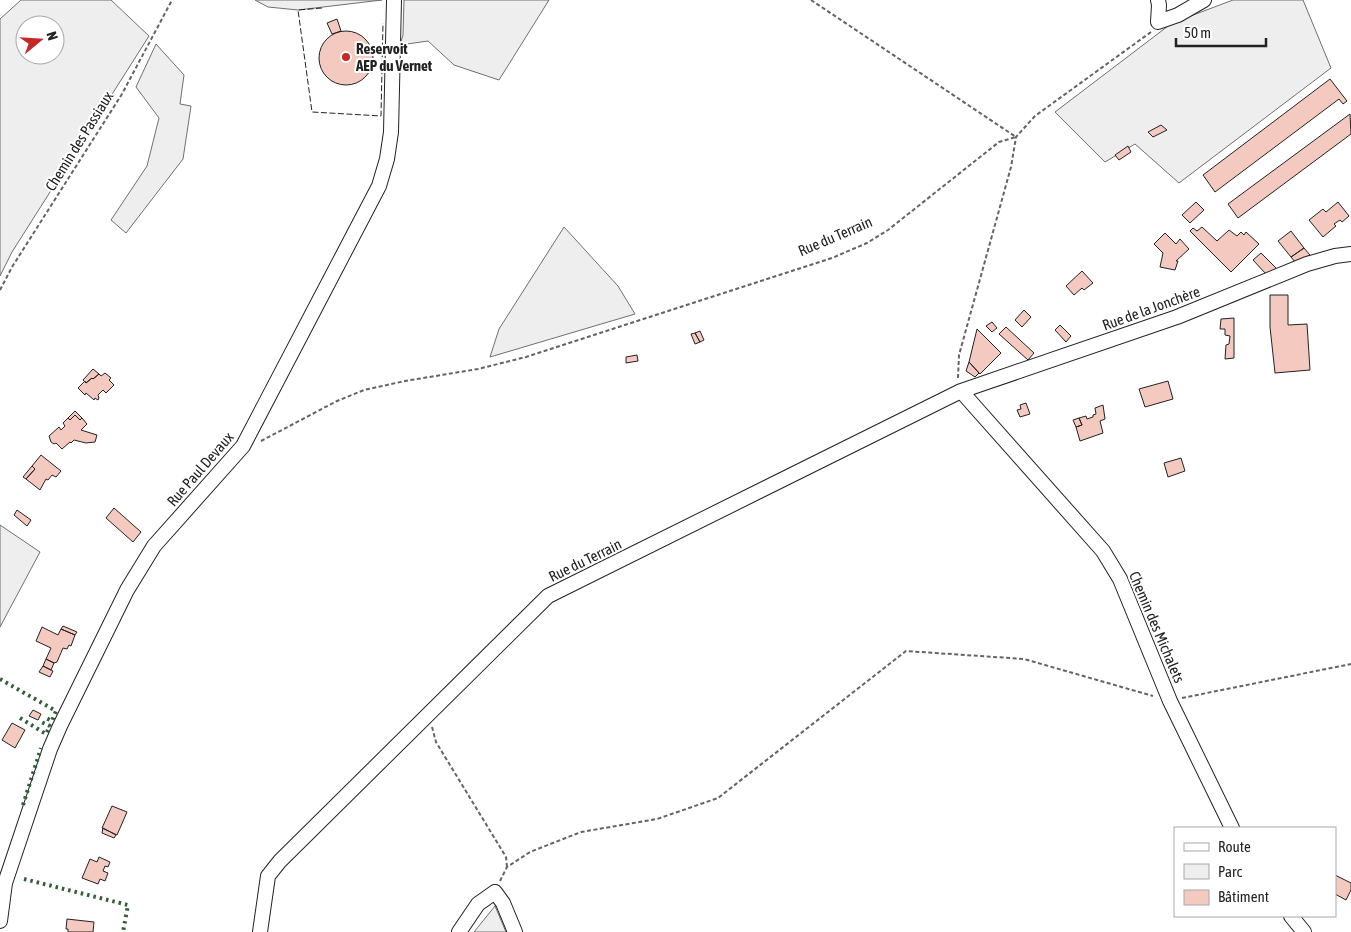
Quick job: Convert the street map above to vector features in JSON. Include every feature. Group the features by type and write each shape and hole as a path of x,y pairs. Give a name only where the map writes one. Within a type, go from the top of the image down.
{"street":[{"name":"Rue Paul Devaux","path":"0,921 5,883 50,749 127,590 154,546 243,446 379,186 387,159 391,132 394,0"},
{"path":"1158,0 1158,22 1178,15 1204,0"},
{"name":"Rue de la Jonchère","path":"961,391 1177,317 1307,264 1335,256 1351,254"},
{"name":"Chemin des Michalets","path":"961,391 1103,551 1120,579 1170,701 1232,827"},
{"name":"Rue du Terrain","path":"260,932 268,876 274,869 429,712 548,596 961,391"},
{"path":"459,932 478,904 495,892 503,903 515,932"},
{"path":"1292,917 1304,932"}],"path":[{"name":"Chemin des Passiaux","path":"0,290 12,267 122,94 172,0"},
{"path":"811,0 1016,137"},
{"path":"961,391 957,374 959,355 1011,167 1016,137 1035,116 1150,34 1158,22"},
{"name":"Rue du Terrain","path":"243,446 264,440 337,401 364,390 478,369 526,357 832,258 867,243 888,230 999,142 1016,137"},
{"path":"429,712 436,742 506,857 507,867 530,852 581,832 657,819 718,798 906,652 1024,659 1170,701 1351,664"}],"green space":[{"path":"21,0 111,0 149,36 12,252 0,276 0,19"},
{"path":"255,0 382,0 298,10 268,7"},
{"path":"404,0 549,0 499,80 454,65 428,41 400,45 403,35"},
{"path":"1233,0 1303,0 1331,68 1179,183 1135,144 1105,162 1055,112 1172,23"},
{"path":"156,44 184,75 180,104 191,106 183,159 126,233 111,220 147,166 159,118 136,87"},
{"path":"564,227 618,286 635,314 490,357 499,329"},
{"path":"0,525 40,552 0,627"},
{"path":"495,906 506,932 474,932"}],"building":[{"path":"337,19 341,31 332,34 327,23"},
{"name":"Reservoit AEP du Vernet","path":"341,31 351,31 361,35 369,43 373,58 369,73 361,81 351,85 341,85 331,81 323,73 319,63 319,53 323,43 331,35"},
{"path":"1330,79 1347,101 1343,104 1339,99 1215,192 1203,175"},
{"path":"1350,114 1351,134 1238,218 1228,204"},
{"path":"1161,125 1167,130 1153,137 1148,132"},
{"path":"1128,146 1131,152 1119,160 1115,155"},
{"path":"1196,202 1204,210 1190,223 1182,215"},
{"path":"1338,202 1349,216 1342,222 1340,220 1334,224 1336,226 1323,237 1309,220 1323,209 1326,212"},
{"path":"1202,227 1217,241 1229,230 1237,236 1241,232 1244,235 1246,232 1259,244 1231,272 1190,231 1193,228 1197,231"},
{"path":"1291,231 1304,248 1291,257 1278,241"},
{"path":"1165,233 1176,244 1180,239 1189,249 1176,261 1178,261 1175,270 1160,267 1163,253 1154,244"},
{"path":"1304,248 1310,255 1295,262 1291,257"},
{"path":"1261,253 1277,269 1266,274 1253,260"},
{"path":"1082,271 1093,283 1084,290 1082,288 1074,295 1066,286"},
{"path":"1270,295 1288,295 1288,325 1307,324 1310,370 1275,373 1270,327"},
{"path":"1024,310 1031,317 1022,327 1015,320"},
{"path":"1234,318 1234,358 1225,359 1226,345 1229,344 1230,336 1225,335 1225,329 1220,329 1221,319"},
{"path":"992,322 997,328 992,332 986,326"},
{"path":"1060,325 1071,336 1066,342 1055,330"},
{"path":"1006,327 1034,353 1028,360 999,334"},
{"path":"977,329 1001,353 980,374 969,362"},
{"path":"700,331 704,340 700,342 695,333"},
{"path":"695,333 700,342 695,344 691,334"},
{"path":"637,355 638,361 626,363 626,357"},
{"path":"969,362 979,373 975,377 966,371"},
{"path":"93,369 99,374 86,383 83,380"},
{"path":"105,373 111,378 109,380 114,385 106,393 103,390 98,395 98,400 95,398 94,400 86,393 85,395 78,388 85,381 86,383 99,374 101,376"},
{"path":"1168,381 1173,399 1145,407 1139,389"},
{"path":"1026,403 1030,414 1020,417 1017,410 1021,409 1020,405"},
{"path":"1103,405 1105,419 1100,421 1103,433 1080,441 1076,427 1082,425 1079,418 1086,416 1087,419 1093,417 1096,414 1095,408"},
{"path":"75,411 82,418 80,420 75,415 70,420 68,418"},
{"path":"75,415 80,420 82,418 87,424 81,430 97,435 95,442 86,443 74,440 62,449 56,443 51,442 49,436 59,427 61,430 65,426 63,423"},
{"path":"1079,418 1082,425 1076,427 1073,420"},
{"path":"41,455 61,471 56,477 52,475 48,480 46,479 40,490 26,479 35,469 32,466"},
{"path":"1181,458 1185,471 1168,477 1164,463"},
{"path":"32,466 35,469 26,479 23,477"},
{"path":"114,508 141,532 133,542 106,518"},
{"path":"17,510 31,520 27,526 14,515"},
{"path":"63,626 77,632 75,635 61,629"},
{"path":"42,627 58,635 61,629 75,635 71,646 69,645 67,649 63,648 57,662 54,663 46,659 51,648 36,641"},
{"path":"46,659 54,663 51,670 43,666"},
{"path":"43,666 53,671 50,677 39,672"},
{"path":"33,710 41,714 38,720 29,716"},
{"path":"12,723 25,730 15,748 2,740"},
{"path":"112,806 127,812 117,835 102,828"},
{"path":"103,828 116,835 114,838 102,833"},
{"path":"99,857 110,862 103,871 108,873 105,881 100,879 98,884 82,878 90,859 97,862"},
{"path":"1336,876 1351,883 1351,890 1346,900 1336,895"},
{"path":"67,919 94,922 93,932 68,932 68,929 66,929"}],"hedge":[{"path":"0,679 56,711 52,721 44,717"},
{"path":"20,718 46,734 50,726 39,721"},
{"path":"23,805 41,748"},
{"path":"24,879 128,905 123,932"}],"fence":[{"path":"322,8 298,10 312,112 381,116 383,23"}],"place":[{"name":"Reservoit AEP du Vernet","path":"346,57"}]}
